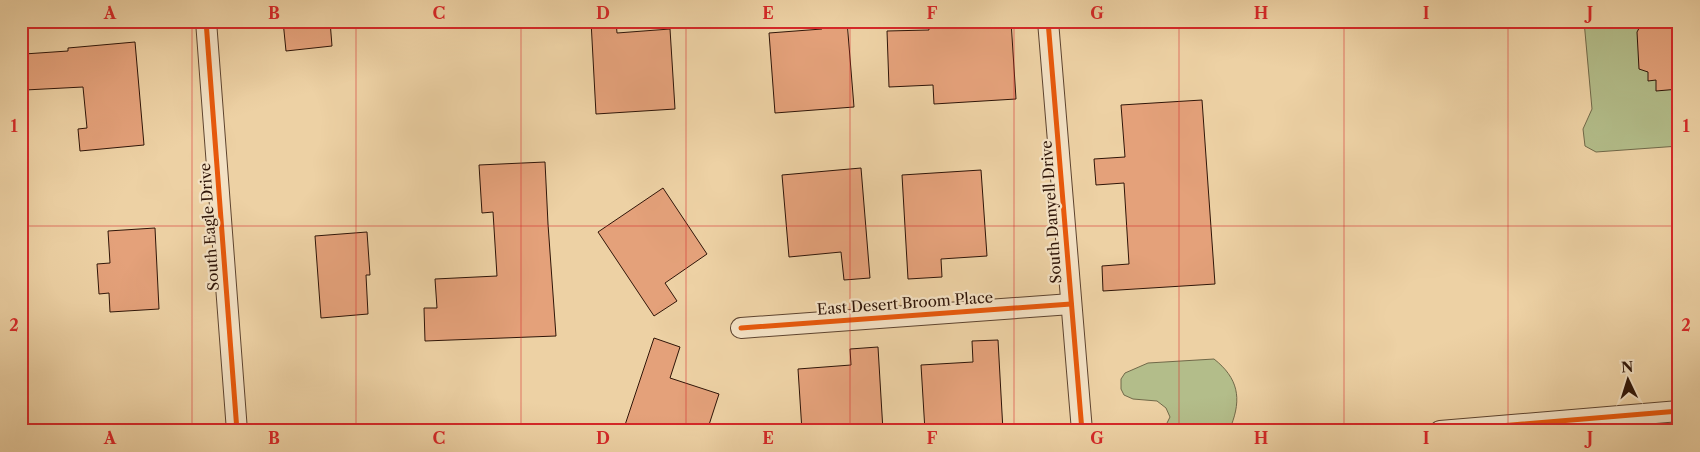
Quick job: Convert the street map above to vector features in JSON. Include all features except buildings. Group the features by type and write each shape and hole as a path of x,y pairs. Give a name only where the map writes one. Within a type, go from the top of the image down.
{"street":[{"name":"South Eagle Drive","path":"206,21 237,431"},
{"name":"South Danyell Drive","path":"1048,21 1082,431"},
{"name":"East Desert Broom Place","path":"741,328 1070,304"},
{"path":"1440,431 1679,411"}],"green space":[{"path":"1584,21 1679,21 1679,146 1596,152 1585,146 1583,129 1592,109"},
{"path":"1214,359 1228,374 1236,389 1236,406 1231,426 1221,424 1199,431 1179,431 1166,425 1170,417 1166,408 1157,401 1133,399 1124,395 1121,389 1121,379 1125,373 1148,363"}],"cycle path":[{"path":"206,21 237,431"},
{"path":"1048,21 1082,431"},
{"path":"741,328 1071,304"},
{"path":"1440,431 1679,411"}]}
